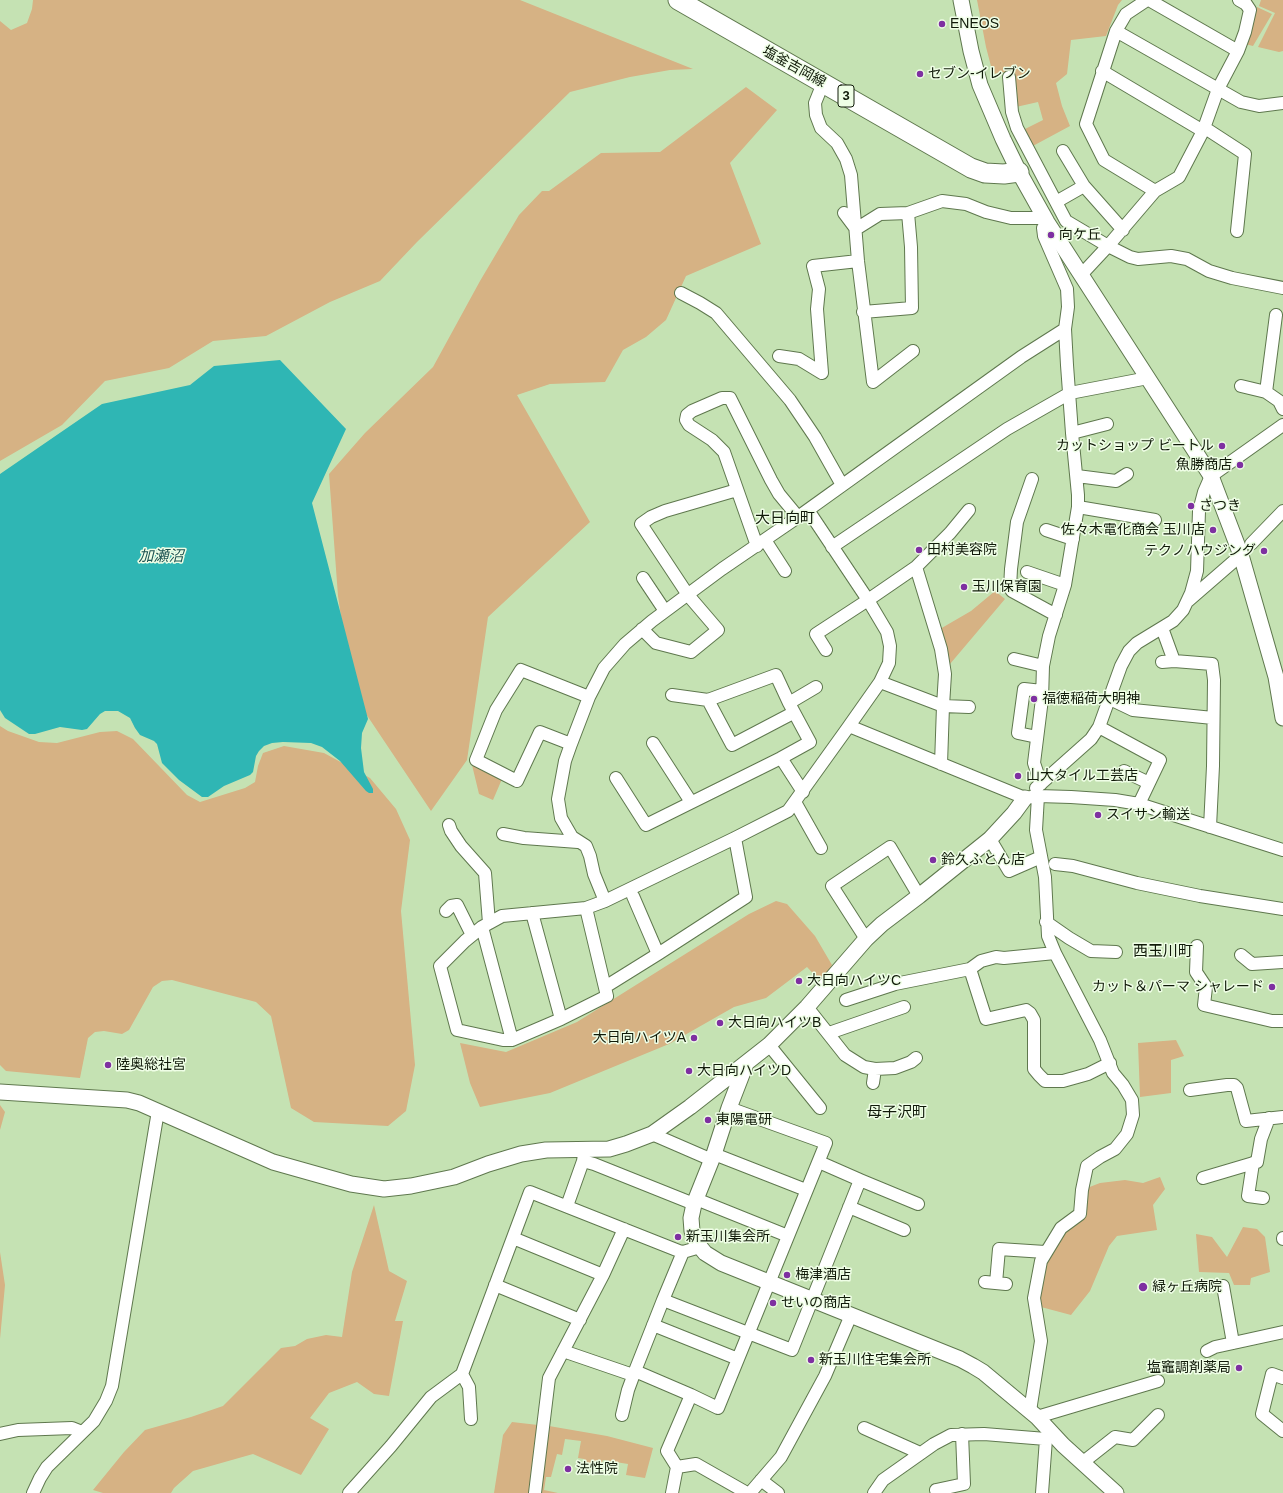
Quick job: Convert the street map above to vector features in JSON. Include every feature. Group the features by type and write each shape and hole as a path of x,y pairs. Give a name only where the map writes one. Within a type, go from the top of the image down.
{"main road":[{"name":"塩釜吉岡線","path":"678,0 971,168 985,173 1004,174 1019,172"}],"street":[{"path":"961,0 971,51 980,85 1019,172 1045,220 1211,476 1246,550 1276,677 1283,718"},
{"path":"1155,191 1104,160 1086,124 1116,31 1126,14 1148,0 1238,51"},
{"path":"1081,274 1123,230 1155,191 1179,177 1204,130 1218,89 1238,51 1245,32 1250,10 1246,4 1239,0"},
{"path":"1116,31 1241,102 1259,106 1283,103"},
{"path":"1102,71 1245,154 1237,231"},
{"path":"1009,77 1012,112 1017,128 1066,221 1130,257 1138,259 1172,256 1187,259 1209,271 1232,278 1283,288"},
{"path":"823,83 815,103 816,115 821,128 837,143 846,159 851,175 863,312 873,382 912,351"},
{"path":"1063,151 1084,186 1123,230"},
{"path":"1056,202 1084,186"},
{"path":"856,229 880,214 908,213 942,201 966,204 986,212 1011,218 1045,220"},
{"path":"863,312 912,308 911,247 908,213"},
{"path":"844,214 856,229"},
{"path":"1033,1414 1041,1340 1034,1298 1041,1261 1045,1252 1061,1228 1080,1214 1082,1190 1087,1166 1115,1149 1127,1134 1133,1115 1132,1100 1114,1073 1100,1040 1054,953 1048,936 1046,922 1045,877 1036,830 1034,763 1042,691 1043,666 1049,636 1065,585 1078,507 1077,476 1072,433 1065,329 1068,307 1067,289 1044,236 1043,228 1045,220"},
{"path":"779,356 799,359 822,373 817,309 819,289 813,266 858,261"},
{"path":"682,293 716,313 790,400 815,437 842,485"},
{"path":"1266,392 1276,315"},
{"path":"605,901 594,874 586,846 572,837 561,818 558,799 565,761 589,697 604,668 625,644 642,629 688,595 1021,357 1065,329"},
{"path":"832,547 1007,429 1070,393 1148,378"},
{"path":"1241,386 1266,392 1279,402 1283,409"},
{"path":"586,908 607,996 561,1019 512,1040 503,1040 457,1030 440,966 472,935 485,925 502,916 586,908 605,901 788,811 880,682 888,663 890,646 887,632 868,600 832,547 803,514 779,494 770,480 730,398 722,398 692,411 687,415 686,420 689,425 712,440 724,452 737,490 761,543 785,571"},
{"path":"1072,433 1108,424"},
{"path":"0,1092 127,1100 158,1111 273,1162 351,1184 384,1189 412,1186 454,1177 488,1164 521,1154 546,1150 584,1156 626,1144 652,1134 746,1064 768,1045 808,1007 866,939 882,924 990,839 1014,813 1091,739 1099,726 1108,698 1129,651 1137,643 1173,620 1183,610 1187,602 1197,571 1199,511 1204,492 1211,476 1283,425"},
{"path":"1077,476 1116,481 1126,474"},
{"path":"1032,479 1017,522 1010,588 1012,591 1056,615"},
{"path":"642,629 656,643 691,652 718,630 688,595 641,524 651,517 665,511 737,490"},
{"path":"1078,507 1154,520"},
{"path":"826,650 816,634 916,567 950,533 968,510"},
{"path":"1187,602 1246,550 1283,511"},
{"path":"1046,530 1073,539"},
{"path":"916,567 941,649 945,674 941,764"},
{"path":"1028,572 1065,585"},
{"path":"643,578 665,612"},
{"path":"1162,628 1168,661 1212,664 1214,680 1214,718 1210,827"},
{"path":"1014,659 1043,666"},
{"path":"571,744 540,732 517,781 476,760 496,710 521,670 589,697"},
{"path":"616,778 646,824 781,758 810,742 791,708 776,676 708,700 672,695"},
{"path":"880,682 943,706 969,707"},
{"path":"708,700 732,745 791,708 816,687"},
{"path":"1037,737 1018,733 1024,689 1042,691"},
{"path":"1108,698 1133,710 1214,718"},
{"path":"849,726 941,764 1035,793 1115,800 1139,804 1283,850"},
{"path":"1099,726 1160,760 1139,804"},
{"path":"653,743 691,802"},
{"path":"781,758 803,792"},
{"path":"1124,771 1149,783"},
{"path":"795,802 821,848"},
{"path":"449,825 451,831 461,846 485,873 485,925 512,1040"},
{"path":"503,834 524,838 578,842"},
{"path":"605,987 746,897 735,838"},
{"path":"990,839 1009,871 1041,857"},
{"path":"866,939 832,886 890,847 919,896"},
{"path":"1054,864 1073,866 1137,883 1200,896 1283,909"},
{"path":"633,896 658,954"},
{"path":"446,911 451,906 457,905 472,935"},
{"path":"532,913 561,1019"},
{"path":"1046,922 1091,951 1116,952"},
{"path":"1197,946 1196,972 1206,987 1204,1005 1272,1021 1283,1021"},
{"path":"846,1000 895,984 970,970 981,961 996,957 1004,958 1054,953"},
{"path":"1240,955 1252,964 1283,962"},
{"path":"970,970 986,1019 1026,1010 1030,1013 1034,1020 1034,1068 1045,1081 1063,1081 1088,1074 1110,1063"},
{"path":"808,1007 845,1056 864,1067 875,1069 895,1068 911,1062 916,1058"},
{"path":"829,1033 904,1007"},
{"path":"768,1045 820,1108"},
{"path":"746,1064 729,1108 713,1157 695,1202 691,1218 692,1231 697,1243 705,1253 721,1263 966,1362 983,1372 1033,1414 1048,1435 1082,1463 1107,1490"},
{"path":"873,1083 875,1069"},
{"path":"1190,1090 1234,1085 1238,1088 1246,1121 1283,1117"},
{"path":"563,1351 634,1373 691,1395 718,1408 750,1333 826,1143 729,1108"},
{"path":"33,1493 47,1467 94,1421 106,1401 112,1386 158,1111"},
{"path":"1203,1178 1257,1162 1261,1139 1269,1118"},
{"path":"652,1134 806,1190"},
{"path":"584,1156 594,1164 788,1236"},
{"path":"567,1206 584,1156"},
{"path":"819,1162 918,1204"},
{"path":"1253,1163 1248,1196 1263,1198"},
{"path":"663,1300 792,1350 860,1180"},
{"path":"349,1493 391,1446 431,1397 462,1374 530,1192 679,1251 683,1252 700,1247"},
{"path":"849,1207 904,1230"},
{"path":"535,1493 549,1378 603,1275 624,1229"},
{"path":"513,1238 603,1275"},
{"path":"996,1283 999,1249 1045,1252"},
{"path":"622,1415 634,1373 683,1252"},
{"path":"495,1285 580,1320"},
{"path":"1223,1286 1233,1343"},
{"path":"750,1493 781,1457 825,1376 851,1315"},
{"path":"654,1325 738,1359"},
{"path":"1207,1350 1283,1332"},
{"path":"462,1374 469,1387 471,1419"},
{"path":"1283,1378 1272,1374 1262,1414 1283,1431"},
{"path":"1033,1414 1158,1381"},
{"path":"672,1493 677,1467 668,1451 691,1395"},
{"path":"1082,1463 1115,1437 1133,1440 1158,1415"},
{"path":"0,1434 18,1430 72,1428 82,1432"},
{"path":"864,1428 920,1453"},
{"path":"937,1493 936,1490 964,1484 962,1434"},
{"path":"874,1493 883,1480 920,1453 951,1435 1048,1435"},
{"path":"1042,1493 1048,1435"},
{"path":"677,1467 696,1464 747,1493"},
{"path":"761,1480 778,1493"}],"shaded area":[{"path":"33,0 520,0 693,69 670,70 630,77 570,92 417,242 380,281 330,302 266,336 213,341 169,368 105,381 62,425 0,461 0,21 11,30 27,23 32,9"},
{"path":"977,0 1122,0 1118,5 1106,36 1071,40 1067,74 1056,83 1062,106 1070,126 1031,147 1023,130 1043,120 1038,102 1016,107 1012,71 993,74"},
{"path":"1261,0 1283,0 1283,51 1279,52 1258,47 1275,13 1259,6"},
{"path":"1257,7 1272,14 1253,46 1245,44"},
{"path":"746,87 777,110 730,163 761,244 686,276 666,320 646,337 623,350 605,382 550,384 517,395 590,522 488,617 467,760 431,811 352,693 338,596 329,474 365,433 433,367 480,281 519,215 542,191 549,191 601,153 660,152"},
{"path":"995,591 1005,599 950,664 940,629 971,611"},
{"path":"0,726 8,731 39,742 57,743 100,732 117,731 133,739 187,795 200,802 245,788 255,782 258,766 263,753 284,746 324,753 370,778 396,809 410,840 401,911 415,1065 406,1111 388,1126 314,1122 291,1108 271,1016 256,1002 172,980 162,981 153,987 129,1030 122,1034 104,1031 95,1032 88,1038 80,1078 6,1071 0,1065"},
{"path":"472,765 502,779 493,800 479,794"},
{"path":"776,901 787,904 815,936 832,965 821,982 807,967 766,998 734,1007 669,1044 550,1093 480,1107 470,1083 460,1043 506,1052 577,1022 749,914"},
{"path":"1176,1040 1184,1056 1171,1060 1171,1093 1140,1097 1138,1043"},
{"path":"0,1105 5,1112 0,1130"},
{"path":"1160,1177 1165,1189 1153,1205 1157,1230 1117,1236 1109,1246 1090,1291 1071,1315 1041,1307 1039,1294 1044,1265 1058,1242 1072,1225 1087,1215 1087,1188 1100,1183 1125,1180 1143,1183"},
{"path":"374,1205 389,1271 407,1281 395,1321 403,1321 389,1396 374,1394 357,1382 329,1393 310,1418 329,1429 301,1475 253,1454 193,1471 174,1488 171,1493 103,1493 93,1490 124,1452 145,1430 223,1406 281,1348 295,1346 307,1339 326,1335 342,1337 352,1272"},
{"path":"1243,1227 1257,1229 1265,1237 1270,1272 1251,1278 1250,1285 1234,1285 1229,1273 1199,1272 1196,1234 1212,1237 1227,1257"},
{"path":"0,1252 5,1285 0,1339"},
{"path":"512,1422 538,1425 531,1493 494,1493 503,1435"},
{"path":"549,1426 607,1436 653,1448 645,1478 626,1475 628,1464 603,1460 601,1465 584,1462 584,1459 578,1458 581,1441 565,1439 562,1455 557,1454 551,1477 546,1477 544,1490 558,1493 538,1493"}],"water":[{"name":"加瀬沼","path":"280,360 346,429 312,503 368,719 362,733 361,748 364,772 373,789 373,793 366,791 340,761 322,747 311,743 283,742 272,743 264,746 259,751 256,756 253,772 250,775 224,786 208,797 202,797 179,780 162,763 157,744 154,741 140,735 130,718 118,711 105,711 100,714 87,729 82,730 60,727 35,734 29,734 5,718 0,710 0,474 102,404 190,385 214,366"}],"place":[{"name":"ENEOS","path":"942,24"},
{"name":"セブン-イレブン","path":"920,74"},
{"name":"向ケ丘","path":"1051,235"},
{"name":"カットショップ ビートル","path":"1222,446"},
{"name":"魚勝商店","path":"1240,465"},
{"name":"さつき","path":"1191,506"},
{"name":"佐々木電化商会 玉川店","path":"1213,530"},
{"name":"田村美容院","path":"919,550"},
{"name":"テクノハウジング","path":"1264,551"},
{"name":"玉川保育園","path":"964,587"},
{"name":"福徳稲荷大明神","path":"1034,699"},
{"name":"山大タイル工芸店","path":"1018,776"},
{"name":"スイサン輸送","path":"1098,815"},
{"name":"鈴久ふとん店","path":"933,860"},
{"name":"大日向ハイツC","path":"799,981"},
{"name":"カット＆パーマ シャレード","path":"1272,987"},
{"name":"大日向ハイツB","path":"720,1023"},
{"name":"大日向ハイツA","path":"694,1038"},
{"name":"陸奥総社宮","path":"108,1065"},
{"name":"大日向ハイツD","path":"689,1071"},
{"name":"東陽電研","path":"708,1120"},
{"name":"新玉川集会所","path":"678,1237"},
{"name":"梅津酒店","path":"787,1275"},
{"name":"緑ヶ丘病院","path":"1143,1287"},
{"name":"せいの商店","path":"773,1303"},
{"name":"新玉川住宅集会所","path":"811,1360"},
{"name":"塩竈調剤薬局","path":"1239,1368"},
{"name":"法性院","path":"568,1469"}],"district":[{"name":"大日向町","path":"785,519"},
{"name":"西玉川町","path":"1163,952"},
{"name":"母子沢町","path":"897,1113"}]}
